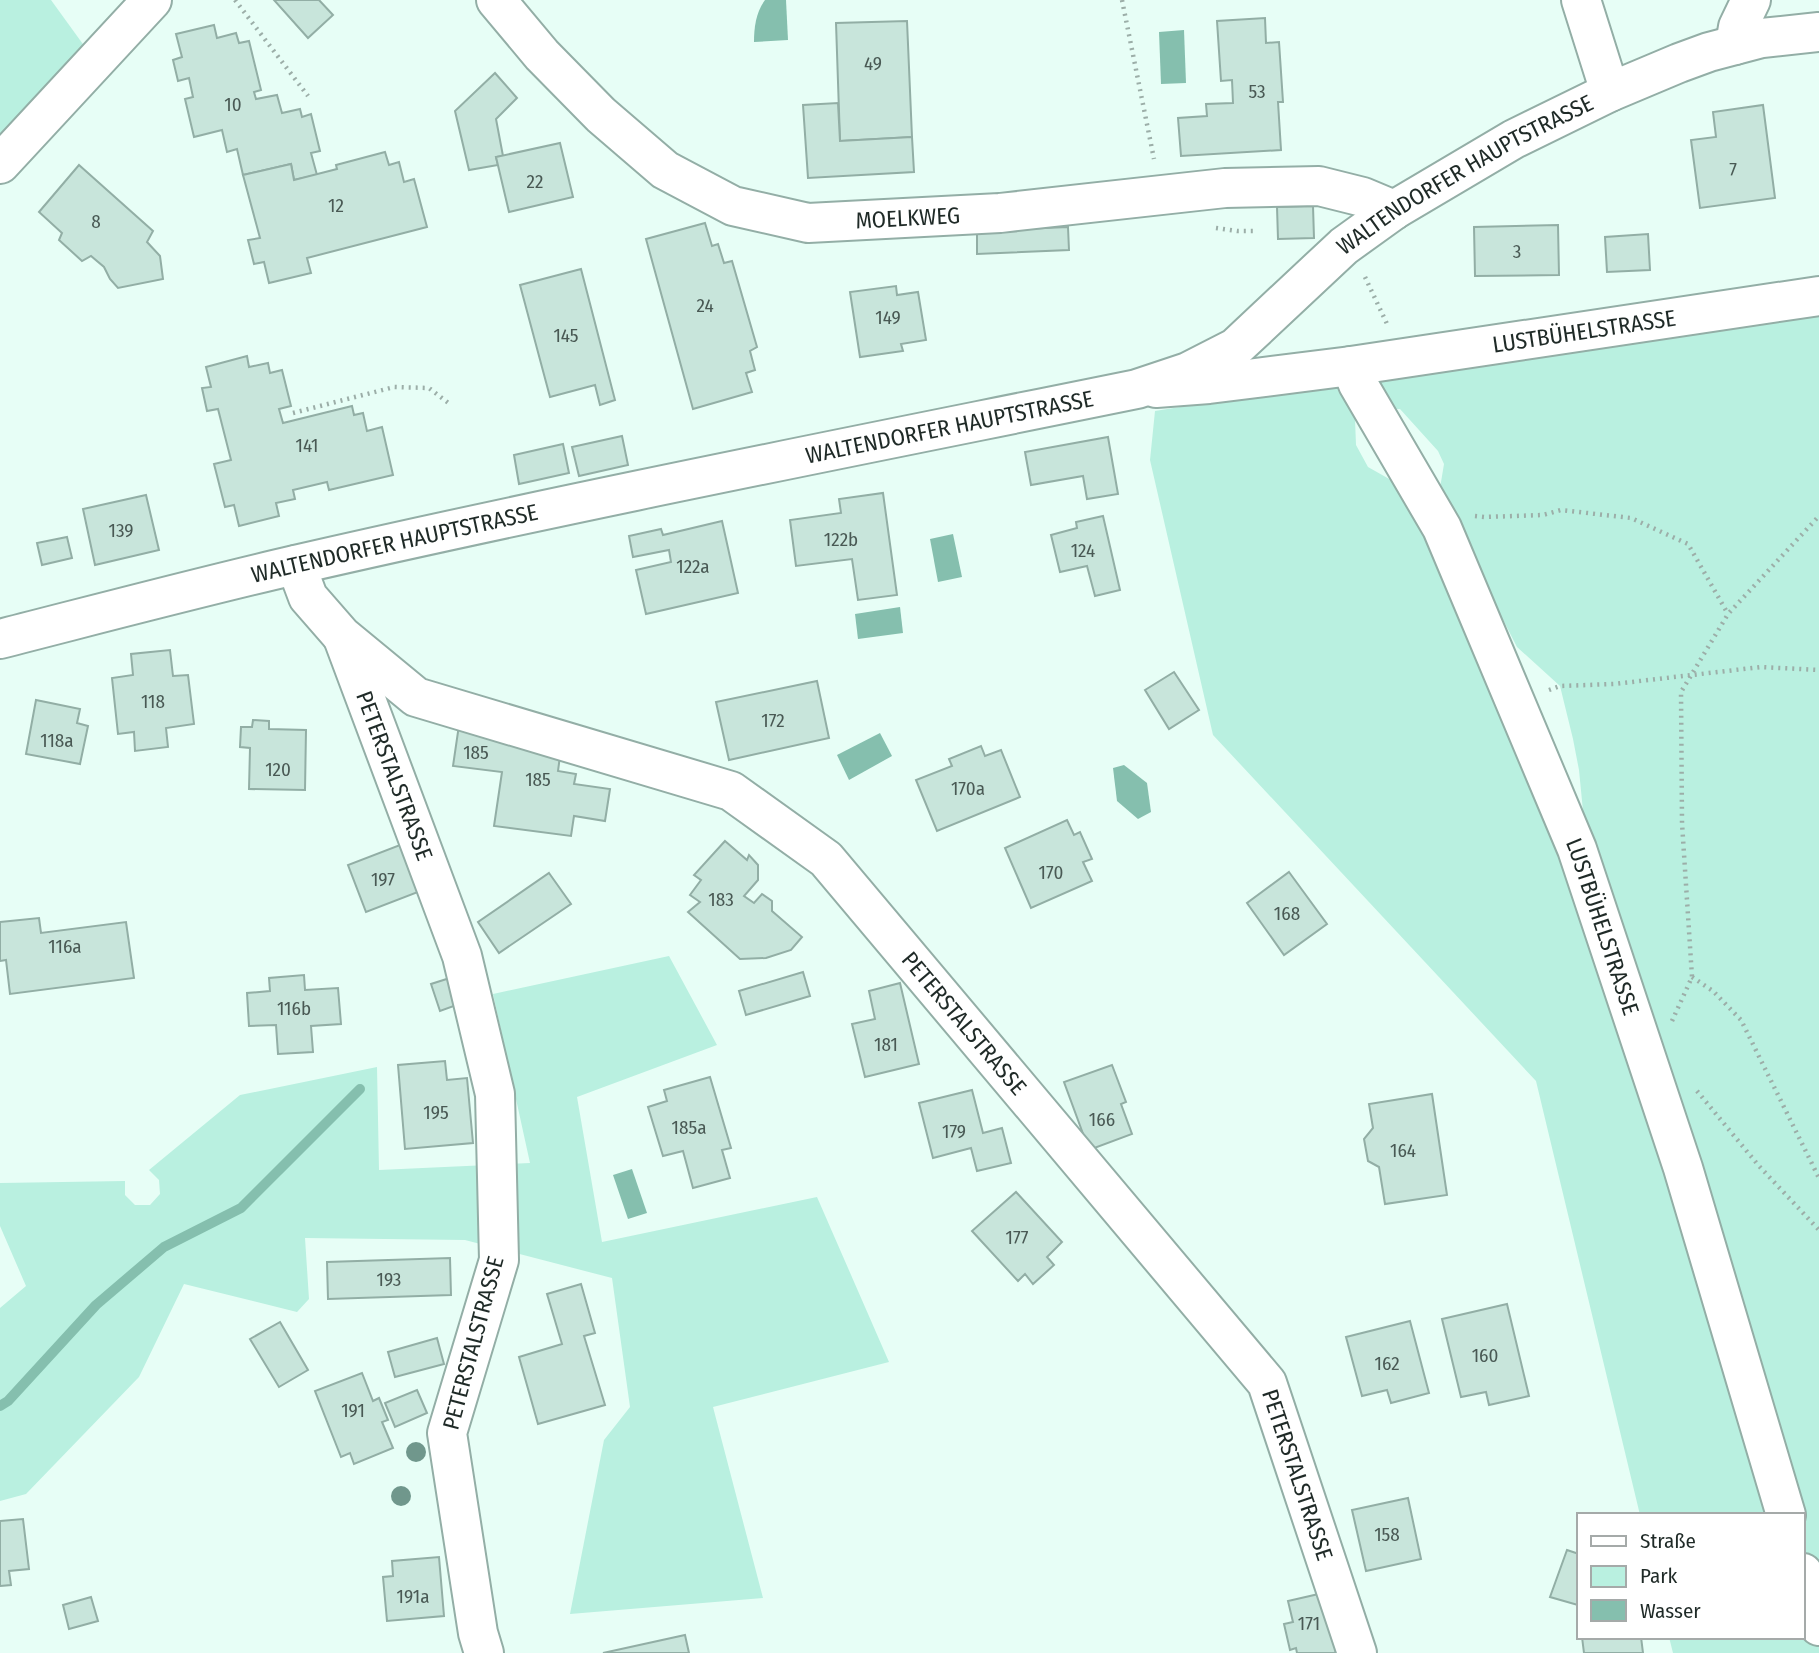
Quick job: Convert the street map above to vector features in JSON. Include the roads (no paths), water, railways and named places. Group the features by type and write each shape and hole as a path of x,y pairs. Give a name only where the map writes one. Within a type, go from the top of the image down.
{"street":[{"path":"0,164 152,0"},
{"name":"MOELKWEG","path":"496,0 542,55 601,115 656,163 733,206 808,223 1000,213 1225,188 1319,186 1363,197 1394,210"},
{"path":"1581,0 1610,92"},
{"path":"1735,46 1738,27 1751,0"},
{"name":"WALTENDORFER HAUPTSTRASSE","path":"0,639 296,565 660,485 1137,389 1188,372 1235,348 1344,246 1394,210 1514,139 1610,92 1679,63 1762,38 1819,32"},
{"name":"LUSTBÜHELSTRASSE","path":"1137,389 1209,384 1351,366 1819,296"},
{"name":"LUSTBÜHELSTRASSE","path":"1351,366 1358,384 1442,528 1577,849 1683,1168 1785,1513"},
{"name":"PETERSTALSTRASSE","path":"296,565 307,597 342,636 416,697 731,791 826,859 1267,1383 1357,1653"},
{"name":"PETERSTALSTRASSE","path":"342,636 463,956 495,1094 499,1260 447,1433 478,1633 484,1653"},
{"path":"1805,1580 1819,1626"}],"water":[{"path":"765,0 786,0 788,40 754,42 756,20"},
{"path":"1184,30 1186,83 1161,84 1159,32"},
{"path":"953,534 962,577 938,582 930,539"},
{"path":"900,607 903,633 858,639 855,614"},
{"path":"880,733 892,756 849,780 837,755"},
{"path":"1124,765 1147,783 1151,812 1138,819 1117,801 1113,768"},
{"path":"632,1169 647,1213 628,1219 613,1175"}],"waterway":[{"path":"0,1406 8,1401 96,1305 164,1247 241,1208 360,1089"}]}
